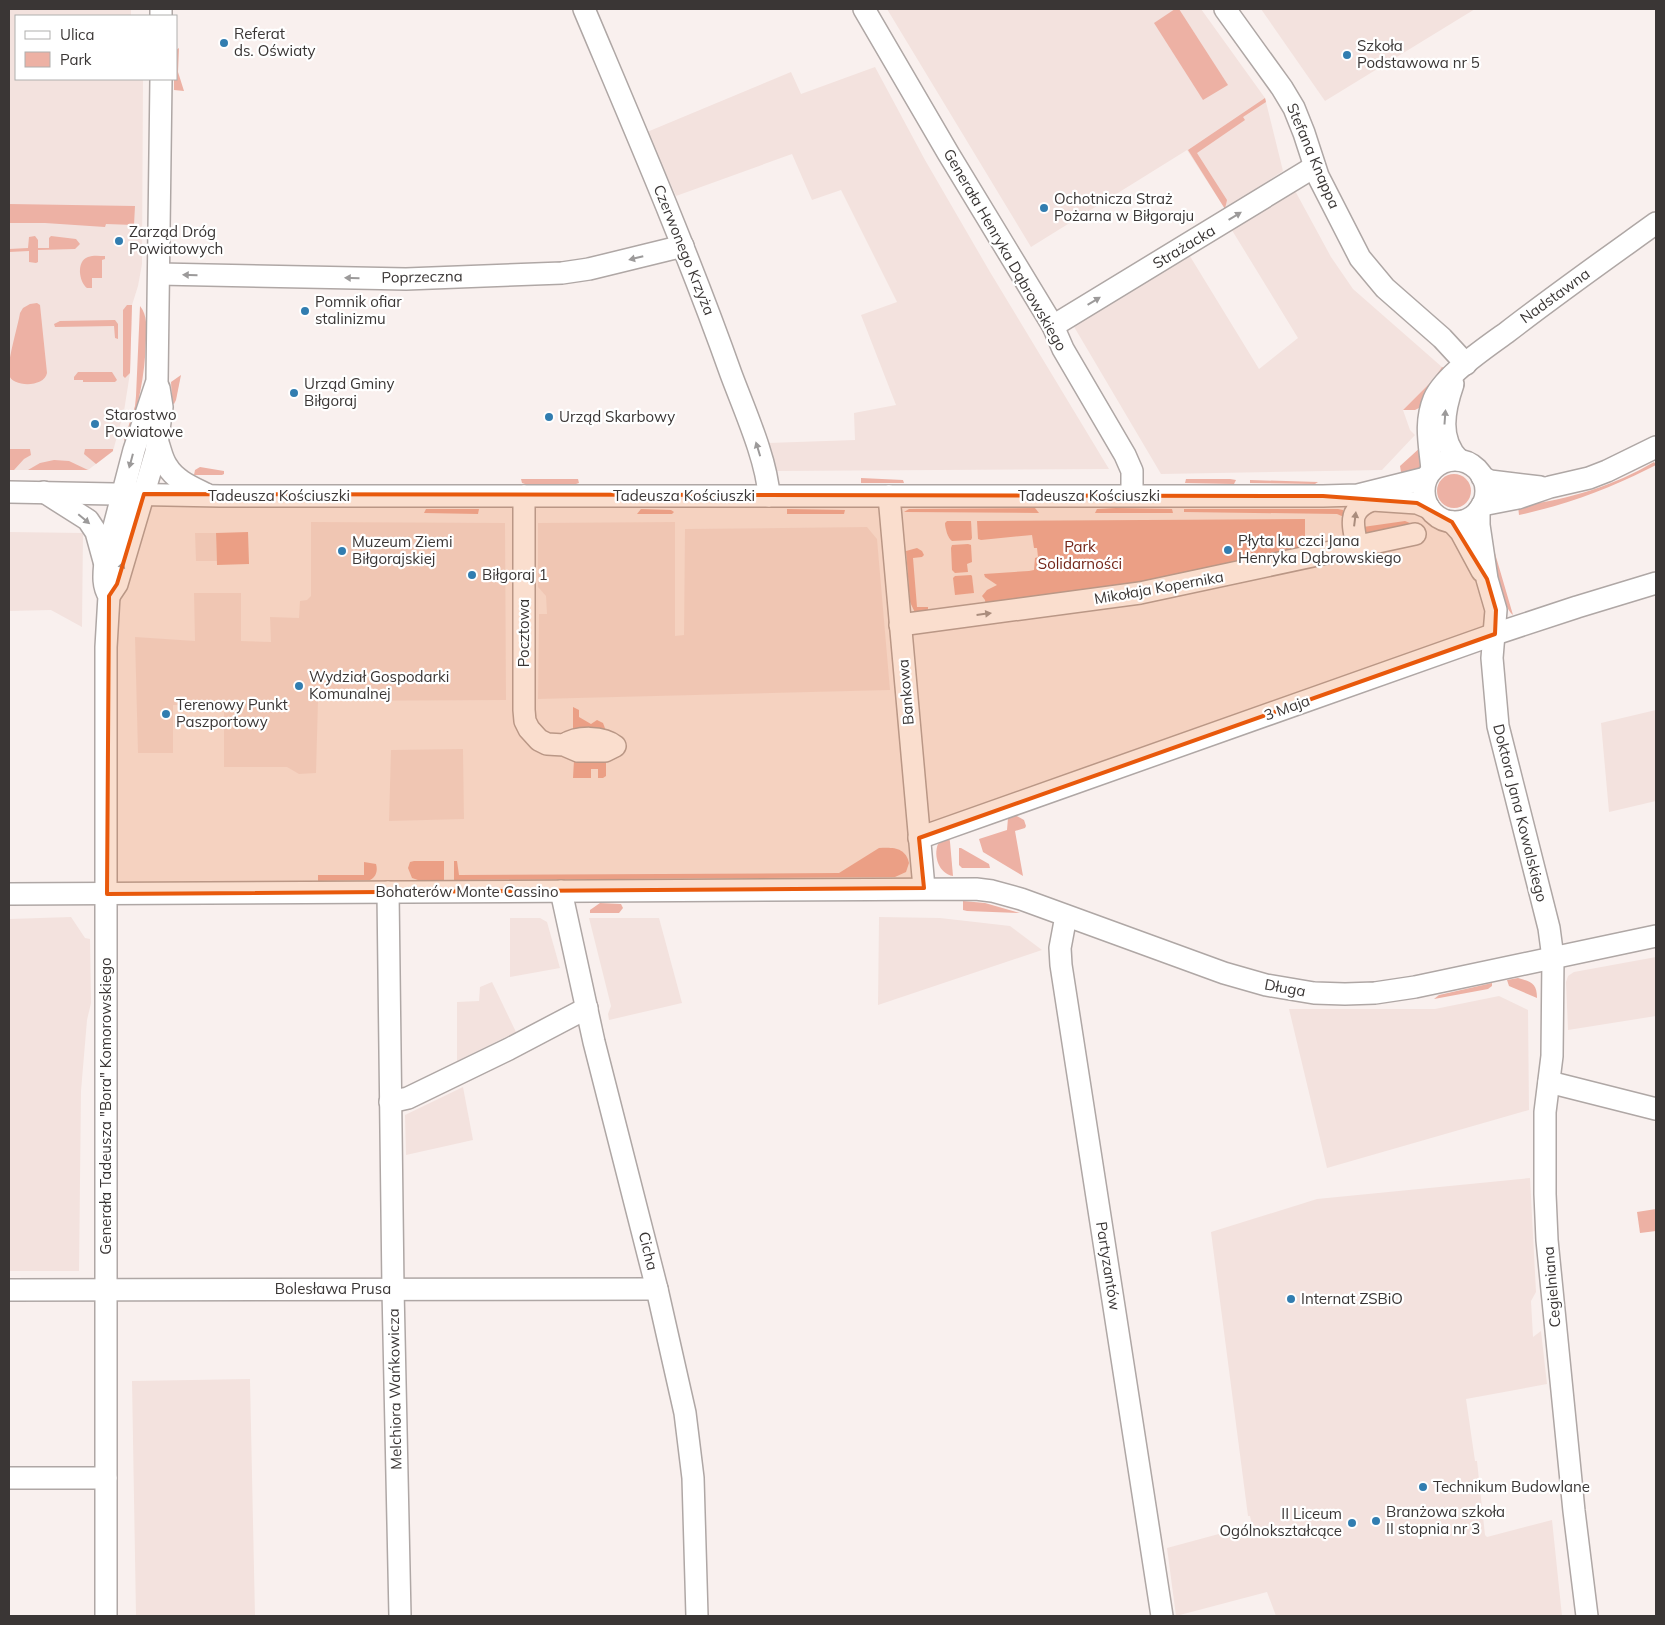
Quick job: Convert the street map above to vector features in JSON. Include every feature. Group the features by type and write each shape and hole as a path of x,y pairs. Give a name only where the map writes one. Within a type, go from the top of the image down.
{"street":[{"name":"Czerwonego Krzyża","path":"584,9 704,296 754,438 768,484 768,496"},
{"name":"Generała Henryka Dąbrowskiego","path":"864,9 948,153 1053,326 1063,349 1125,455 1132,471 1132,496"},
{"name":"Stefana Knappa","path":"1225,9 1292,105 1323,188 1360,258 1371,274 1385,288 1442,338 1462,368"},
{"path":"157,381 160,80"},
{"name":"Strażacka","path":"1053,326 1314,167"},
{"name":"Nadstawna","path":"1429,474 1428,425 1431,406 1440,387 1557,294 1656,223"},
{"name":"Poprzeczna","path":"159,274 406,279 562,273 589,269 683,246"},
{"path":"1459,460 1450,451 1444,427 1447,402 1462,368"},
{"name":"Generała Tadeusza \"Bora\" Komorowskiego","path":"106,1616 106,647 109,596 117,584 158,443 162,407 157,381"},
{"name":"Generała Tadeusza \"Bora\" Komorowskiego","path":"109,596 105,589 104,561 134,450 157,381"},
{"path":"158,443 165,463 171,472 189,486 211,496"},
{"path":"1550,488 1490,481 1482,477 1470,464 1459,460 1449,460 1439,464 1429,474 1424,493 1429,508 1441,519 1452,522 1467,519 1480,508 1600,474 1656,447"},
{"name":"Tadeusza Kościuszki","path":"1365,498 1429,474"},
{"path":"1480,508 1485,494 1482,477"},
{"name":"Tadeusza Kościuszki","path":"9,492 211,496 1132,496 1365,498 1417,503 1429,508"},
{"path":"44,492 88,520 96,532 104,561"},
{"name":"Pocztowa","path":"524,496 524,716 529,729 539,740 551,745 564,745"},
{"name":"Bankowa","path":"889,496 924,888"},
{"path":"1357,546 1354,516 1365,498"},
{"name":"Doktora Jana Kowalskiego","path":"1480,508 1479,525 1487,580 1496,610 1492,658 1500,739 1549,928 1553,958"},
{"name":"Doktora Jana Kowalskiego","path":"1452,522 1461,532 1487,580"},
{"name":"Mikołaja Kopernika","path":"900,625 1140,593 1415,534"},
{"name":"3 Maja","path":"920,838 1494,634 1656,583"},
{"name":"Bohaterów Monte Cassino","path":"9,894 924,888"},
{"name":"Długa","path":"924,888 992,891 1021,899 1248,981 1314,993 1359,994 1399,989 1656,936"},
{"name":"Cicha","path":"561,891 587,1008 657,1289 685,1413 694,1510 697,1616"},
{"name":"Melchiora Wańkowicza","path":"388,892 393,1289 400,1616"},
{"name":"Partyzantów","path":"1066,916 1060,948 1061,965 1162,1616"},
{"name":"Cegielniana","path":"1553,958 1552,1056 1545,1103 1545,1194 1574,1511 1586,1616"},
{"path":"390,1102 408,1098 509,1049 587,1008"},
{"path":"1549,1082 1656,1109"},
{"name":"Bolesława Prusa","path":"9,1290 657,1289"},
{"path":"9,1478 106,1478"}],"highlighted area":[{"path":"144,494 1323,496 1417,503 1452,522 1487,579 1496,610 1495,634 919,838 924,888 107,894 109,596 117,584"}],"shaded area":[{"path":"9,9 131,9 131,15 15,15 15,80 143,80 142,264 132,305 130,373 124,411 113,451 88,470 9,470"},
{"path":"887,9 1201,9 1265,98 1283,171 1225,209 1187,150 1031,247"},
{"name":"Szkoła Podstawowa nr 5","path":"1261,9 1475,9 1325,101"},
{"path":"875,67 925,160 990,272 1109,469 776,471 768,443 855,440 854,413 896,405 861,315 897,302 841,190 812,200 792,154 676,196 647,132 791,72 801,94"},
{"path":"1293,187 1331,257 1353,289 1442,367 1433,380 1403,410 1410,430 1415,435 1382,470 1161,474 1073,325 1188,253 1259,369 1298,338 1230,227"},
{"path":"311,522 505,523 506,700 318,701 316,773 299,774 287,767 224,767 224,706 173,705 173,753 138,753 135,637 195,641 194,593 241,593 241,641 271,642 270,617 299,618 300,601 307,600 311,596"},
{"path":"675,522 675,636 684,635 685,529 867,527 877,539 890,690 538,699 539,614 547,614 546,596 538,587 538,523"},
{"path":"9,532 83,533 82,627 51,610 9,611"},
{"path":"195,533 216,533 217,561 196,561"},
{"path":"1656,710 1656,801 1609,812 1601,723"},
{"path":"463,749 464,819 389,821 391,750"},
{"path":"71,917 85,938 90,939 91,1003 87,1020 81,1091 79,1271 9,1271 9,919"},
{"path":"879,917 940,918 1010,926 1042,950 878,1005"},
{"path":"510,918 540,918 547,922 560,968 510,977"},
{"path":"589,918 659,918 682,1003 609,1020 608,1014 611,1006"},
{"path":"1656,957 1656,1016 1568,1030 1566,982 1568,976 1574,972"},
{"path":"492,982 516,1032 457,1061 457,1002 479,1001 480,987"},
{"path":"1499,996 1528,1010 1529,1110 1327,1168 1289,1009 1435,1009"},
{"path":"463,1087 473,1140 406,1155 405,1115"},
{"path":"1530,1178 1536,1292 1531,1301 1533,1337 1541,1331 1547,1384 1466,1399 1475,1461 1477,1461 1485,1535 1487,1537 1552,1520 1562,1616 1276,1616 1267,1592 1176,1616 1167,1548 1252,1525 1250,1516 1248,1516 1211,1232 1317,1199"},
{"path":"250,1379 255,1616 136,1616 132,1381"}],"green space":[{"path":"1175,9 1179,9 1228,85 1203,100 1154,23"},
{"path":"178,72 184,91 174,90 174,80 178,80"},
{"path":"1265,98 1266,102 1243,117 1245,120 1197,153 1227,200 1225,209 1188,150"},
{"path":"9,204 135,206 134,225 106,224 105,227 9,223"},
{"path":"35,236 38,240 38,248 49,248 49,238 51,236 76,239 80,244 75,249 38,250 38,262 36,263 29,262 29,251 9,252 9,249 28,248 29,237"},
{"path":"90,256 105,256 105,259 102,260 102,278 92,278 92,288 87,288 82,281 80,272 84,259"},
{"path":"37,303 40,305 47,373 45,378 40,381 22,384 11,379 9,370 20,313 23,308"},
{"path":"127,305 132,305 130,373 125,378 123,376 123,310"},
{"path":"140,306 146,322 144,366 138,404 127,443 124,440 135,406 136,396"},
{"path":"115,320 118,324 118,339 115,338 114,326 55,327 54,324 60,321"},
{"path":"1442,367 1423,406 1415,410 1403,410 1433,380"},
{"path":"78,372 112,372 117,380 115,382 83,382 83,380 74,380"},
{"path":"181,375 174,404 172,403 171,382"},
{"path":"1422,446 1422,463 1414,472 1402,478 1400,466"},
{"path":"9,449 30,449 31,455 24,459 14,470 9,470"},
{"path":"85,449 113,449 113,451 96,464 84,454"},
{"path":"54,460 69,461 88,470 28,470 40,463"},
{"path":"1654,462 1656,465 1601,490 1553,507 1519,515 1518,506 1554,500 1588,491 1622,479"},
{"path":"200,467 224,471 224,474 194,475 195,470"},
{"path":"1454,474 1461,475 1466,479 1470,484 1470,498 1466,503 1461,507 1454,508 1447,507 1442,503 1438,498 1437,491 1438,484 1442,479 1447,475"},
{"path":"861,478 903,480 904,483 861,483"},
{"path":"521,479 578,479 579,483 525,484 522,483"},
{"path":"1186,479 1236,480 1234,484 1185,483"},
{"path":"1250,480 1318,482 1315,484 1250,483"},
{"path":"1035,508 1039,513 904,512 909,509"},
{"path":"426,509 479,509 478,514 424,513"},
{"path":"641,509 671,510 674,512 672,514 637,514"},
{"path":"787,509 845,510 844,514 787,514"},
{"path":"1097,509 1172,509 1173,513 1095,513"},
{"path":"1184,509 1338,509 1343,510 1346,517 1337,514 1184,512"},
{"name":"Park Solidarności","path":"1305,519 1305,552 1145,588 986,607 982,596 987,590 997,585 985,577 984,574 1034,570 1035,558 1038,557 1032,535 981,540 978,539 977,521"},
{"path":"947,521 971,521 971,540 952,541 948,536 946,528 945,523"},
{"path":"1405,521 1415,525 1364,534 1363,527"},
{"path":"248,532 249,564 217,565 216,533"},
{"path":"952,545 971,545 972,562 967,564 968,572 955,573 952,570"},
{"path":"1492,547 1513,615 1509,611 1502,595"},
{"path":"917,548 924,555 913,558 917,607 928,607 928,611 917,617 910,602 906,551"},
{"path":"971,575 974,593 955,595 953,578 955,576"},
{"path":"573,707 579,710 579,717 591,724 597,720 603,723 606,731 573,730"},
{"path":"574,760 606,761 606,776 598,778 598,769 591,769 591,778 573,778"},
{"path":"1015,815 1024,820 1026,826 1015,831 1023,876 983,852 979,839 1007,830 1008,818"},
{"path":"949,837 953,876 944,872 938,864 936,854 938,844"},
{"path":"879,848 893,848 902,851 909,863 906,872 895,877 454,880 454,861 457,861 459,875 839,873"},
{"path":"959,848 989,864 990,868 962,868 959,865"},
{"path":"444,861 444,880 418,880 412,878 408,868 410,862"},
{"path":"364,862 376,864 376,874 370,880 318,881 318,875 364,875"},
{"path":"963,901 985,903 1020,913 967,911 963,910"},
{"path":"600,903 621,904 623,908 619,913 590,913 590,910"},
{"path":"1518,978 1534,986 1537,998 1509,986 1507,980"},
{"path":"1492,983 1492,986 1488,989 1434,999 1439,995"},
{"path":"1656,1209 1656,1231 1640,1233 1637,1212"}],"place":[{"name":"Referat ds. Oświaty","path":"224,43"},
{"name":"Szkoła Podstawowa nr 5","path":"1347,55"},
{"name":"Ochotnicza Straż Pożarna w Biłgoraju","path":"1044,208"},
{"name":"Zarząd Dróg Powiatowych","path":"119,241"},
{"name":"Pomnik ofiar stalinizmu","path":"305,311"},
{"name":"Urząd Gminy Biłgoraj","path":"294,393"},
{"name":"Urząd Skarbowy","path":"549,417"},
{"name":"Starostwo Powiatowe","path":"95,424"},
{"name":"Płyta ku czci Jana Henryka Dąbrowskiego","path":"1228,550"},
{"name":"Muzeum Ziemi Biłgorajskiej","path":"342,551"},
{"name":"Biłgoraj 1","path":"472,575"},
{"name":"Wydział Gospodarki Komunalnej","path":"299,686"},
{"name":"Terenowy Punkt Paszportowy","path":"166,714"},
{"name":"Internat ZSBiO","path":"1291,1299"},
{"name":"Technikum Budowlane","path":"1423,1487"},
{"name":"Branżowa szkoła II stopnia nr 3","path":"1376,1521"},
{"name":"II Liceum Ogólnokształcące","path":"1352,1523"}]}
